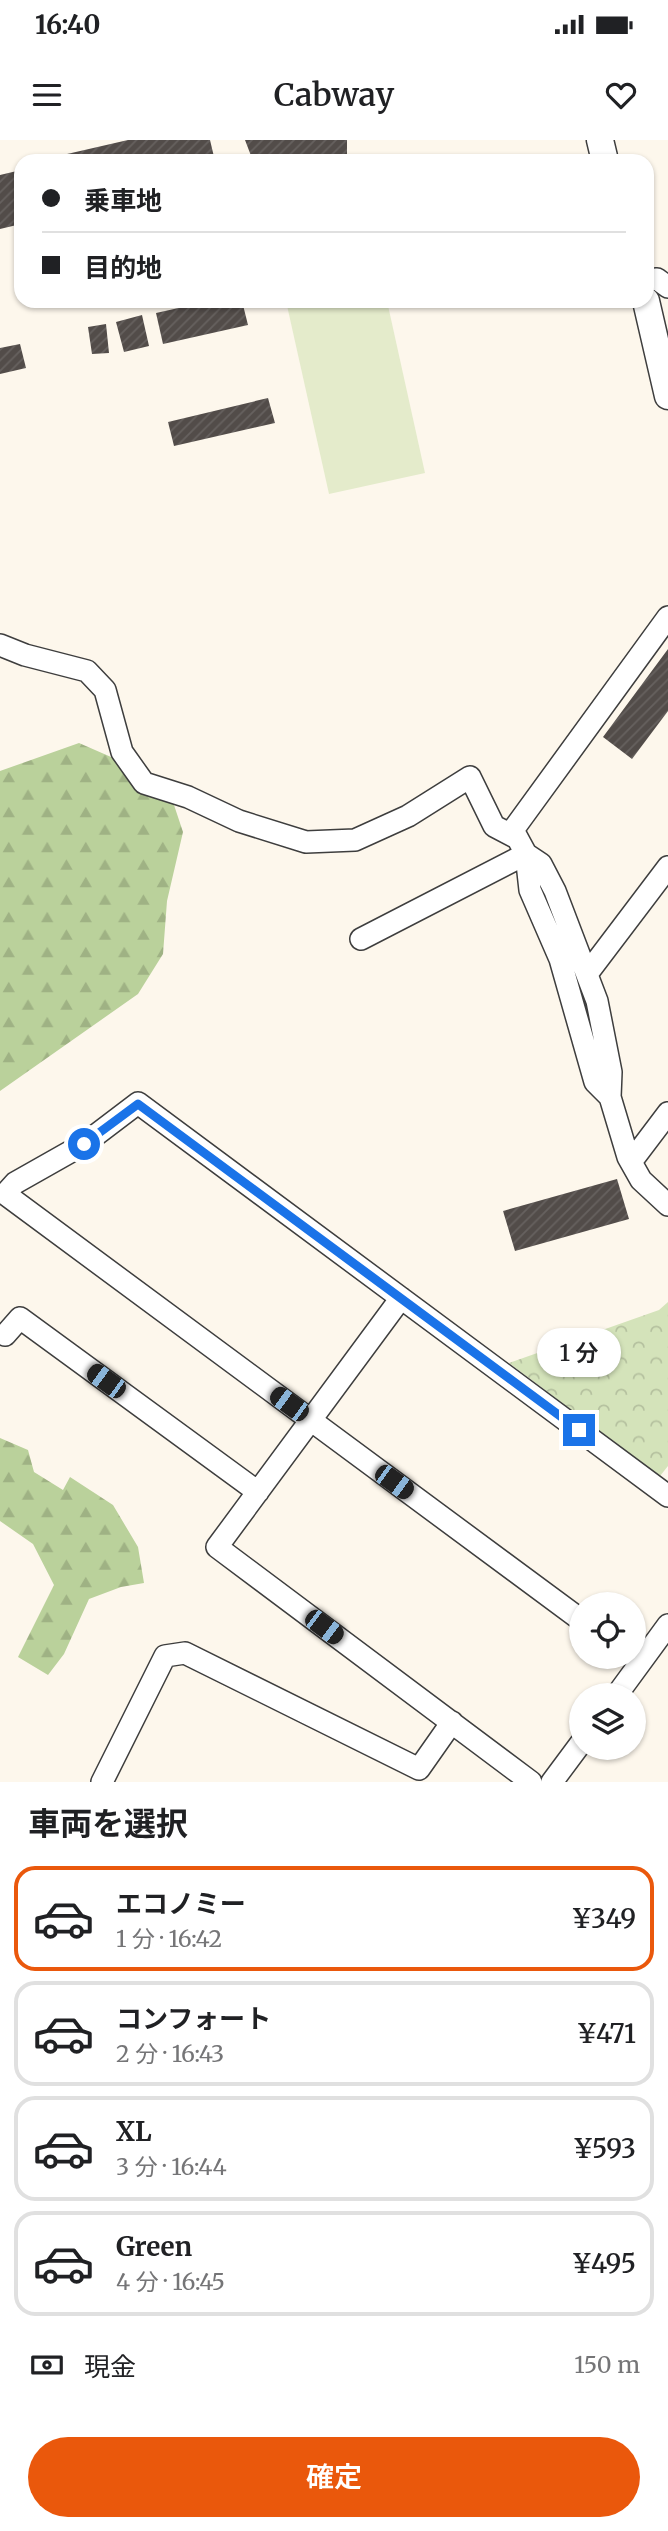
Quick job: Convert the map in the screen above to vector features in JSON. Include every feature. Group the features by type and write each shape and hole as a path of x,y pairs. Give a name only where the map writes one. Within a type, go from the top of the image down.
{"street":[{"path":"668,261 654,287 668,396"},
{"path":"610,1097 595,1082 560,959 530,890 522,846 513,830 668,617"},
{"path":"0,645 25,655 87,671 105,690 122,752 144,783 188,797 239,821 306,842 355,840 408,816 470,777 494,826 541,864 555,891 597,1001 611,1072 610,1097 631,1162 641,1180 668,1205"},
{"path":"361,939 522,846"},
{"path":"587,974 668,866"},
{"path":"569,1611 5,1194 15,1183 84,1144 138,1104 668,1496"},
{"path":"631,1162 668,1113"},
{"path":"401,1298 217,1547 531,1782"},
{"path":"5,1335 20,1318 258,1492"},
{"path":"627,1683 648,1657 668,1625"},
{"path":"102,1782 165,1656 185,1653 419,1769 452,1723"},
{"path":"552,1782 569,1759"}],"green space":[{"path":"288,308 389,308 425,473 329,494"},
{"path":"79,743 166,781 183,832 167,901 163,954 138,994 0,1091 0,771"},
{"path":"668,1302 668,1466 660,1476 509,1363 659,1310"},
{"path":"0,1438 28,1450 34,1472 63,1490 70,1477 113,1505 138,1547 144,1583 121,1587 89,1599 64,1654 48,1675 18,1657 54,1585 33,1544 0,1521"}],"building":[{"path":"128,140 210,140 213,154 67,154"},
{"path":"245,140 347,140 347,154 250,154"},
{"path":"14,172 14,226 0,229 0,175"},
{"path":"178,308 244,308 248,325 163,344 156,313"},
{"path":"142,315 149,346 124,352 116,322"},
{"path":"106,324 109,353 92,354 88,327"},
{"path":"20,344 26,368 0,374 0,348"},
{"path":"268,398 275,423 174,446 168,422"},
{"path":"668,649 668,711 632,759 603,737"},
{"path":"617,1179 629,1219 515,1251 503,1211"}],"route":[{"path":"84,1144 138,1104 579,1430"}]}
